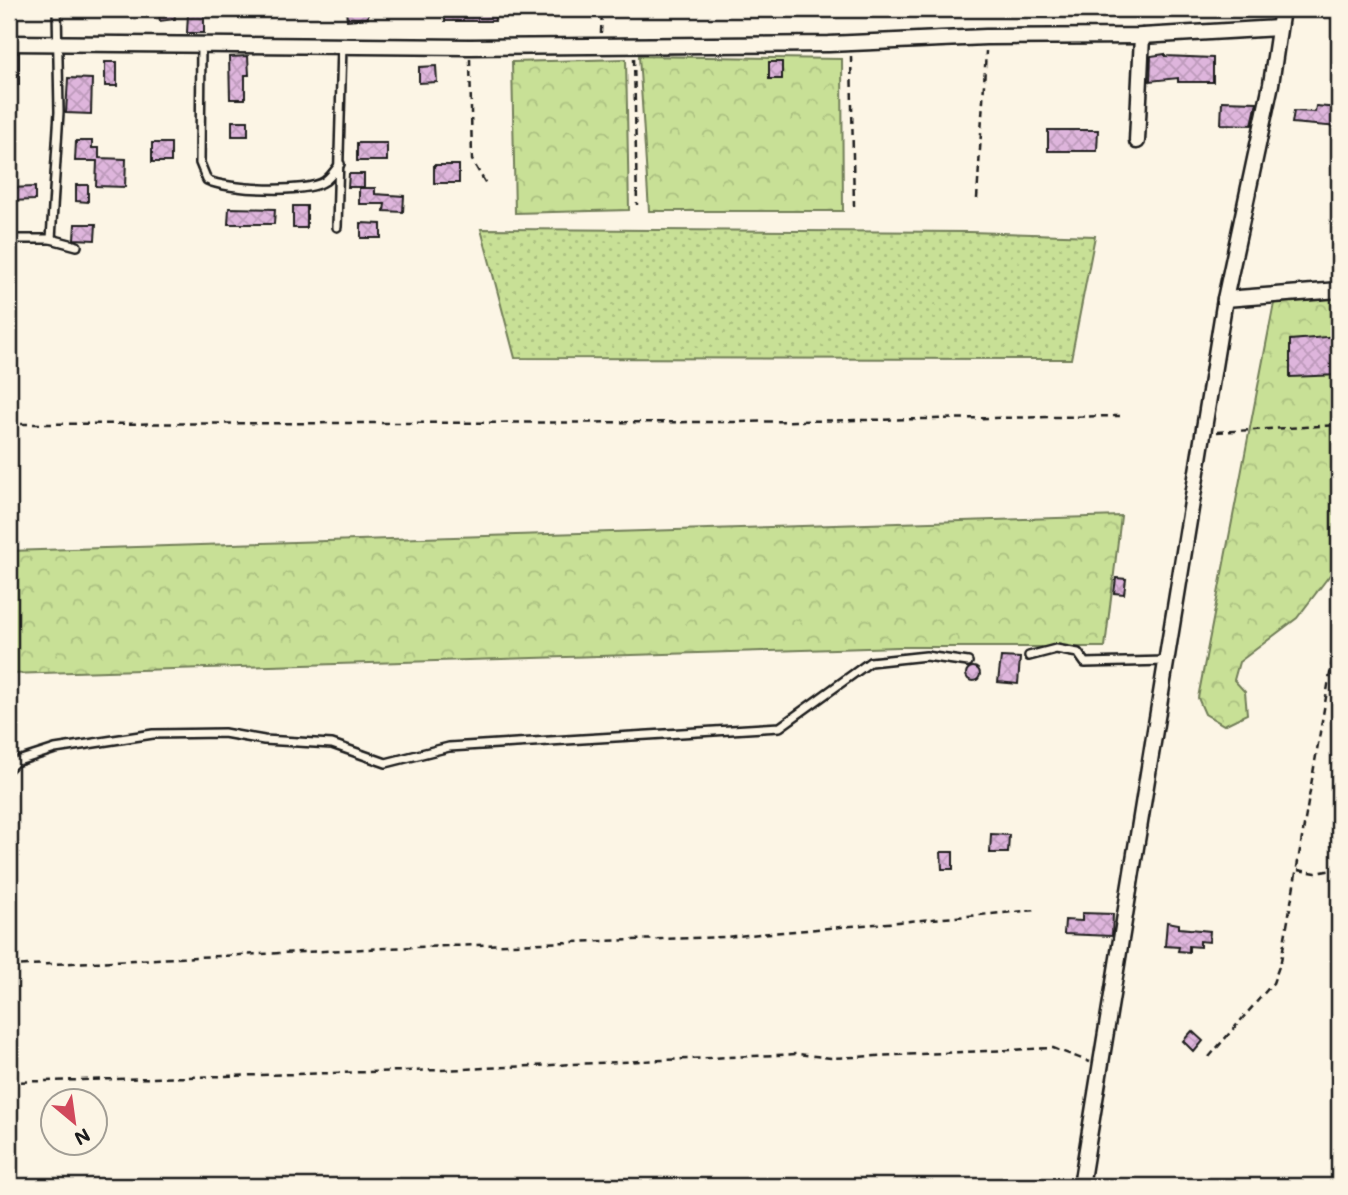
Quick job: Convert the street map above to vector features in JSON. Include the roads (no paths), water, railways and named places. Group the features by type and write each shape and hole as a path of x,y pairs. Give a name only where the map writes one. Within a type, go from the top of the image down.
{"street":[{"path":"1081,1186 1098,1066 1225,299 1272,84 1282,9"},
{"path":"9,43 342,43 470,47 850,44 986,37 1142,36 1278,28"},
{"path":"1138,141 1142,36"},
{"path":"1225,299 1339,290"}],"lane":[{"path":"51,239 59,111 55,43 57,9"},
{"path":"337,227 342,43"},
{"path":"201,44 200,163 207,180 220,187 301,188 325,181 340,164"},
{"path":"9,239 51,239 76,246"},
{"path":"1029,656 1056,649 1078,653 1084,663 1166,661"},
{"path":"9,768 15,762 55,749 153,734 224,733 264,740 332,744 386,763 449,747 496,747 780,727 870,662 926,656 968,662"}]}
